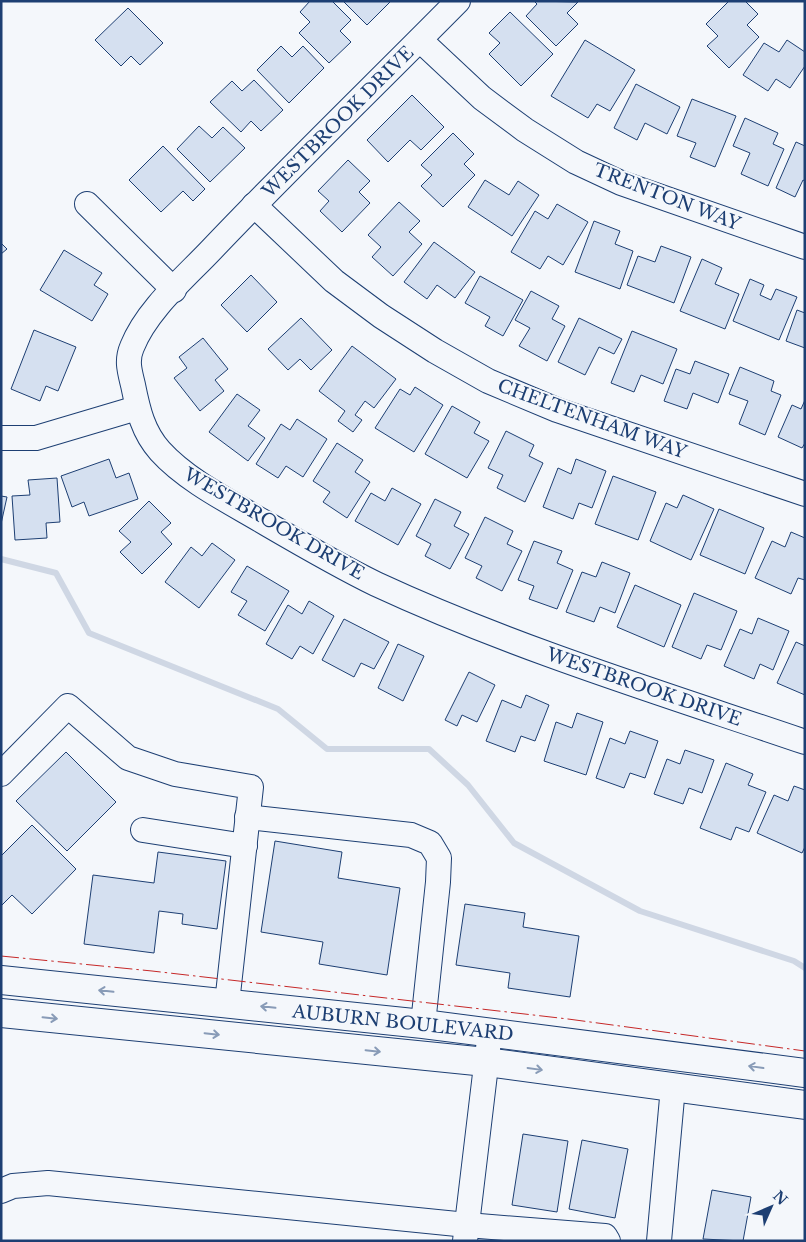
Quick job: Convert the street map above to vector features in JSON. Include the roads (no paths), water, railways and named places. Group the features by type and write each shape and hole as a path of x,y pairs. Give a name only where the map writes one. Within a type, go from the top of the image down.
{"main road":[{"name":"AUBURN BOULEVARD","path":"1,980 424,1024 805,1073"},
{"name":"AUBURN BOULEVARD","path":"1,1013 486,1062 805,1105"}],"street":[{"name":"WESTBROOK DRIVE","path":"458,1 254,205 144,323 131,348 128,361 137,408 146,433 158,449 174,465 251,514 372,582 516,643 805,742"},
{"name":"TRENTON WAY","path":"420,40 482,98 524,130 576,162 621,183 805,247"},
{"path":"86,204 174,290"},
{"name":"CHELTENHAM WAY","path":"254,205 334,281 380,316 435,351 488,381 558,410 805,494"},
{"path":"1,438 36,438 137,408"},
{"path":"1,774 68,706 128,758 175,774 251,787 228,1003"},
{"path":"247,817 410,836 430,843 439,858 424,1024"},
{"path":"143,830 245,846"},
{"path":"466,1233 490,1032"},
{"path":"659,1241 672,1087"},
{"path":"1,1191 12,1186 48,1182 466,1233 605,1236 608,1241"}],"waterway":[{"path":"1,559 56,573 89,633 278,709 327,749 429,749 468,785 514,843 640,911 794,961 805,968"}]}
